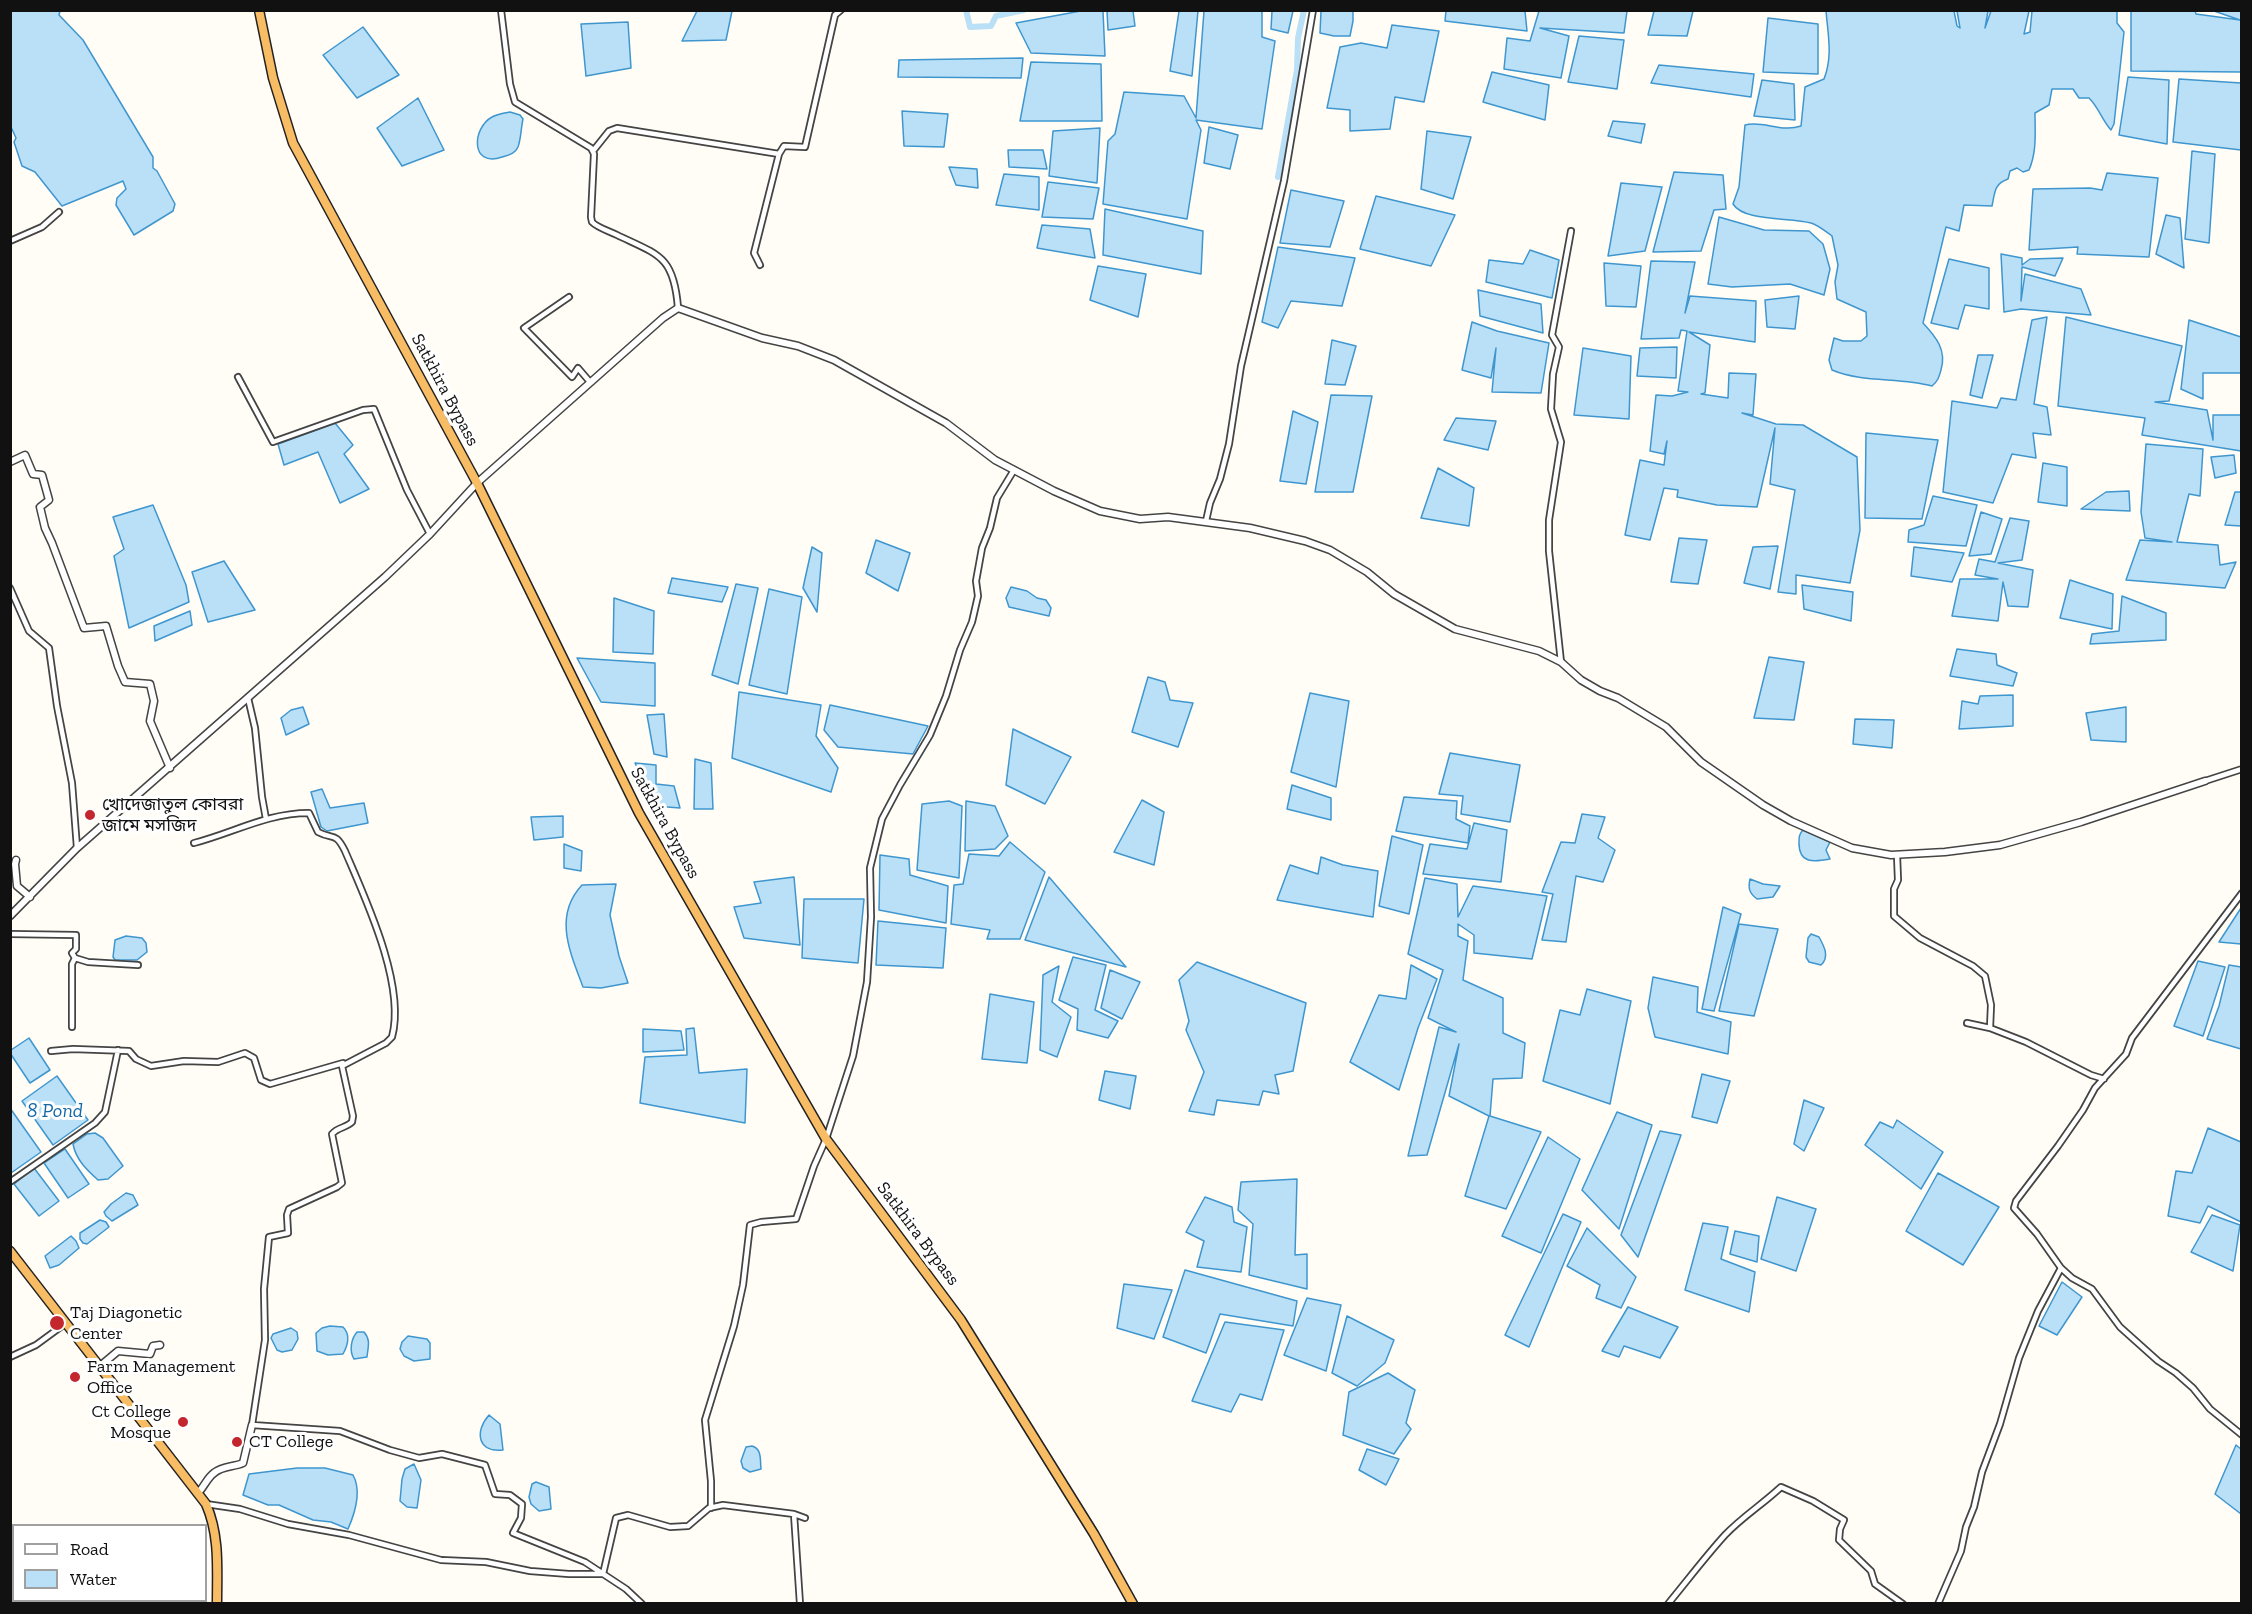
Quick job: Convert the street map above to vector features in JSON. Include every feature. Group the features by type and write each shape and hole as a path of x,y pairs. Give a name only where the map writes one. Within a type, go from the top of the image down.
{"highway":[{"name":"Satkhira Bypass","path":"259,10 273,78 293,143 477,483 639,813 826,1139 961,1320 1094,1534 1133,1604"},
{"path":"10,1251 206,1504 212,1518 218,1547 217,1604"}],"street":[{"path":"501,10 514,102 591,148 594,165 592,222 654,254 667,264 678,308"},
{"path":"759,265 754,253 779,154 784,146 805,147 835,15 841,10"},
{"path":"1206,521 1229,444 1241,366 1284,181 1313,10"},
{"path":"593,151 609,131 617,128 779,154"},
{"path":"10,241 42,227 59,212"},
{"path":"1561,662 1549,520 1561,442 1551,409 1553,374 1559,347 1552,335 1571,231"},
{"path":"570,297 524,328 572,377 578,368 590,382"},
{"path":"10,916 77,848 385,577 430,534 477,483 663,318 678,308"},
{"path":"678,308 762,338 798,346 834,360 946,423 995,460 1054,491 1100,511 1140,519 1168,517 1206,521 1294,538 1330,550 1367,572 1394,594 1455,630 1539,651 1561,662 1581,680 1618,698 1666,727 1688,751 1717,775 1776,813 1852,848 1897,855 2000,845 2081,822 2241,770"},
{"path":"238,377 273,442 363,410 374,409 407,490 430,534"},
{"path":"10,462 25,455 33,474 42,475 49,501 40,507 45,528 84,628 106,626 125,682 150,684 154,701 150,721 170,768"},
{"path":"711,1508 711,1481 705,1420 734,1326 743,1285 750,1225 796,1219 826,1139 853,1056 866,991 872,917 870,868 882,819 930,735 946,696 960,650 972,622 978,596 976,581 982,548 990,528 997,498 1014,470"},
{"path":"10,588 29,631 49,648 57,706 72,783 77,848"},
{"path":"248,698 255,728 266,819"},
{"path":"51,1051 73,1049 129,1051 136,1059 151,1066 184,1061 218,1062 245,1053 254,1058 261,1080 270,1084 345,1063 386,1043 392,1037 395,1002 380,941 340,841 334,836 318,832 309,813 296,813 266,819 194,843"},
{"path":"1897,855 1898,880 1894,889 1894,916 1920,938 1974,966 1985,976 1991,1005 1990,1028"},
{"path":"16,860 17,886 30,897"},
{"path":"2241,893 2132,1038 2126,1054 2095,1088 2058,1146 2016,1200 2014,1208 2037,1234 2061,1268 2072,1278 2092,1288 2120,1327 2193,1388 2210,1409 2241,1435"},
{"path":"10,934 76,935 76,949 72,953 75,958 88,962 138,965"},
{"path":"72,1027 72,964 75,958"},
{"path":"1967,1023 1990,1028 2026,1042 2091,1075 2104,1079"},
{"path":"10,1182 95,1123 105,1112 118,1050"},
{"path":"198,1493 213,1473 222,1468 243,1463 252,1425 265,1340 264,1289 269,1237 288,1233 289,1209 338,1187 342,1183 332,1134 338,1128 352,1122 353,1116 342,1071 345,1063"},
{"path":"1938,1604 1961,1551 1982,1472 2000,1424 2019,1358 2038,1311 2061,1268"},
{"path":"10,1357 36,1345 66,1323"},
{"path":"99,1367 118,1351 150,1354 153,1346 160,1345"},
{"path":"252,1425 340,1431 390,1450 419,1458 442,1454 485,1465 495,1494 510,1495 522,1504 522,1518 513,1533 585,1562 626,1589 642,1604"},
{"path":"1668,1604 1723,1537 1742,1518 1759,1507 1781,1487 1813,1501 1844,1520 1839,1540 1871,1571 1875,1584 1903,1604"},
{"path":"206,1504 240,1509 288,1524 349,1536 441,1560 486,1562 569,1574 603,1574"},
{"path":"603,1574 616,1518 628,1515 670,1527 688,1526 711,1508 723,1505 794,1514 805,1518"},
{"path":"794,1514 800,1604"}],"water":[{"path":"1086,10 1103,11 1105,56 1031,53 1016,23"},
{"path":"10,11 60,11 59,15 83,40 153,157 153,168 157,171 175,204 173,211 134,235 116,205 117,198 126,189 123,181 62,206 35,172 22,166 14,142 16,138 11,127"},
{"path":"697,11 732,11 726,40 682,41"},
{"path":"1107,11 1133,11 1135,26 1108,30"},
{"path":"1179,11 1198,11 1192,76 1170,71"},
{"path":"1204,11 1262,11 1262,37 1275,41 1262,129 1196,120 1201,130 1187,219 1103,204 1108,141 1115,134 1124,92 1184,96 1196,118"},
{"path":"1272,11 1293,11 1288,33 1271,29"},
{"path":"1321,11 1353,11 1350,36 1320,33"},
{"path":"1446,11 1525,11 1527,31 1445,21"},
{"path":"1539,11 1627,11 1624,33 1540,28 1569,36 1561,78 1504,69 1507,38 1530,41"},
{"path":"1654,11 1693,11 1687,36 1648,35"},
{"path":"1826,11 1954,11 1957,26 1960,28 1957,11 1988,11 1985,28 1991,11 2029,11 2024,34 2030,32 2032,11 2117,11 2117,23 2124,32 2114,124 2111,130 2089,98 2079,98 2073,89 2052,89 2049,105 2035,113 2034,149 2029,170 2023,172 2017,168 2010,171 2008,179 2000,183 1996,189 1992,206 1964,205 1959,231 1946,227 1923,323 1936,339 1943,356 1940,375 1932,386 1856,377 1832,370 1829,360 1834,338 1843,341 1861,341 1867,336 1866,312 1837,299 1835,282 1838,265 1832,236 1811,223 1747,214 1733,204 1739,187 1745,125 1759,124 1786,128 1801,126 1805,87 1824,79 1829,54"},
{"path":"2131,11 2195,11 2196,14 2240,20 2214,11 2241,11 2241,72 2131,71"},
{"path":"1768,18 1818,24 1818,74 1763,72"},
{"path":"628,22 631,68 586,76 581,24"},
{"path":"1392,25 1439,31 1424,102 1395,97 1390,129 1350,131 1350,110 1327,108 1340,47 1361,43 1387,48"},
{"path":"363,27 399,75 357,98 323,55"},
{"path":"1579,36 1624,40 1617,89 1568,82"},
{"path":"1023,58 1021,78 898,77 899,60"},
{"path":"1031,62 1101,64 1102,121 1020,121"},
{"path":"1659,65 1754,74 1751,97 1651,83"},
{"path":"1492,72 1549,85 1545,120 1483,102"},
{"path":"2128,77 2169,80 2167,144 2119,135"},
{"path":"2179,79 2241,83 2241,150 2173,142"},
{"path":"1762,80 1794,84 1795,120 1754,116"},
{"path":"418,98 444,150 402,166 377,128"},
{"path":"902,111 948,114 944,147 904,146"},
{"path":"510,112 520,115 523,119 517,149 502,157 492,159 484,157 480,152 478,137 485,122 498,114"},
{"path":"1613,121 1645,124 1641,143 1608,136"},
{"path":"1209,127 1238,135 1230,169 1204,163"},
{"path":"1100,128 1097,183 1049,176 1053,131"},
{"path":"1427,131 1471,137 1453,199 1421,189"},
{"path":"1008,150 1043,150 1047,169 1009,167"},
{"path":"2192,151 2215,154 2209,243 2185,239"},
{"path":"949,167 977,169 978,188 956,185"},
{"path":"1674,172 1723,175 1726,209 1714,210 1701,251 1653,252"},
{"path":"2107,173 2158,178 2149,257 2077,254 2078,247 2029,250 2033,189 2090,188 2102,190"},
{"path":"1004,174 1039,177 1039,210 996,205"},
{"path":"1048,182 1099,188 1093,219 1042,217"},
{"path":"1621,183 1662,187 1645,251 1608,256"},
{"path":"1291,190 1344,201 1330,247 1280,243"},
{"path":"1376,196 1455,215 1431,266 1360,249"},
{"path":"1105,209 1203,231 1201,274 1103,255"},
{"path":"2166,215 2180,218 2184,268 2156,254"},
{"path":"1719,217 1764,230 1809,231 1823,244 1830,269 1824,295 1790,284 1732,287 1708,284"},
{"path":"1042,225 1090,229 1095,258 1037,248"},
{"path":"1278,247 1355,258 1342,306 1291,301 1278,328 1262,322"},
{"path":"1530,250 1559,260 1552,298 1486,282 1489,260 1523,264"},
{"path":"2001,254 2022,258 2022,265 2030,259 2063,258 2055,276 2022,267 2021,301 2025,274 2081,289 2091,315 2021,309 2004,312"},
{"path":"1949,259 1989,268 1989,309 1965,305 1958,329 1931,323"},
{"path":"1651,261 1695,262 1685,313 1690,296 1756,301 1755,342 1689,332 1710,345 1705,393 1701,394 1728,398 1729,373 1756,374 1753,415 1742,413 1776,424 1803,425 1857,457 1860,530 1850,583 1796,575 1796,594 1778,592 1795,490 1770,484 1775,428 1757,507 1717,505 1677,497 1678,490 1664,488 1650,540 1625,535 1640,460 1664,465 1667,441 1664,454 1650,451 1656,395 1672,396 1688,392 1678,391 1687,331 1681,330 1679,338 1641,339"},
{"path":"1604,263 1641,266 1636,307 1606,306"},
{"path":"1098,266 1146,274 1138,317 1090,300"},
{"path":"1478,290 1541,304 1543,333 1480,316"},
{"path":"1799,296 1795,329 1767,327 1765,300"},
{"path":"2047,317 2034,404 2047,407 2051,435 2033,433 2036,458 2012,454 1993,503 1943,492 1952,401 1997,408 2001,398 2016,400 2032,320"},
{"path":"2066,317 2182,346 2169,401 2155,402 2207,410 2213,440 2213,415 2241,415 2241,451 2142,435 2145,418 2058,406"},
{"path":"2189,320 2241,337 2241,373 2203,373 2203,399 2181,389"},
{"path":"1472,322 1497,331 1549,343 1541,393 1492,392 1496,348 1491,378 1462,370"},
{"path":"1332,340 1356,346 1345,385 1325,384"},
{"path":"1677,347 1676,378 1637,376 1640,348"},
{"path":"1583,348 1631,356 1629,419 1574,415"},
{"path":"1978,355 1993,355 1982,398 1970,395"},
{"path":"1331,395 1372,396 1353,492 1315,492"},
{"path":"1293,411 1318,422 1306,484 1280,481"},
{"path":"1456,418 1496,421 1488,450 1444,440"},
{"path":"335,423 353,445 344,454 369,489 340,503 318,452 284,465 278,444"},
{"path":"1866,433 1938,440 1922,519 1865,518"},
{"path":"2146,444 2203,449 2200,496 2189,494 2177,542 2218,545 2220,565 2236,562 2225,588 2126,580 2140,540 2172,542 2145,538 2141,512"},
{"path":"2234,455 2236,473 2215,478 2211,457"},
{"path":"2043,463 2067,467 2067,506 2038,502"},
{"path":"1438,468 1474,488 1469,526 1421,518"},
{"path":"2129,491 2130,511 2081,509 2106,492"},
{"path":"2235,492 2241,492 2241,526 2225,525"},
{"path":"1933,496 1977,505 1966,546 1908,542 1909,530 1924,525"},
{"path":"153,505 186,585 189,602 129,628 114,556 124,549 113,517"},
{"path":"1981,512 2002,519 1991,554 1969,556"},
{"path":"2010,518 2029,521 2022,560 1998,563 2033,570 2028,607 2008,606 2003,582 1998,621 1952,616 1960,579 1998,579 1975,575 1979,559 1995,562"},
{"path":"1679,538 1707,540 1698,584 1671,582"},
{"path":"876,540 910,553 898,591 866,573"},
{"path":"1778,546 1770,589 1744,583 1753,547"},
{"path":"812,547 822,553 817,612 803,588"},
{"path":"1914,547 1964,553 1952,582 1911,576"},
{"path":"224,561 255,610 208,622 192,572"},
{"path":"672,578 728,587 722,602 668,593"},
{"path":"2070,580 2113,594 2112,629 2060,618"},
{"path":"736,584 758,588 738,684 712,675"},
{"path":"1802,585 1853,592 1851,621 1804,609"},
{"path":"1011,587 1027,591 1037,598 1046,600 1051,608 1049,616 1009,607 1006,598"},
{"path":"769,589 802,597 787,694 749,685"},
{"path":"2122,596 2166,613 2166,640 2090,644 2092,634 2119,631"},
{"path":"614,598 654,611 653,654 613,652"},
{"path":"190,611 192,625 155,641 154,626"},
{"path":"1957,649 1996,654 1997,665 2017,673 2013,686 1950,676"},
{"path":"1769,657 1804,662 1794,720 1754,718"},
{"path":"577,658 655,663 655,706 601,702"},
{"path":"1148,677 1165,682 1170,700 1193,703 1178,747 1132,732"},
{"path":"739,692 821,705 816,736 838,768 831,792 732,758"},
{"path":"1310,693 1349,701 1336,787 1291,772"},
{"path":"2013,695 2013,726 1959,729 1962,701 1978,704 1980,696"},
{"path":"830,705 928,726 913,754 838,747 824,730"},
{"path":"303,707 309,724 286,735 281,718 291,710"},
{"path":"2126,707 2126,742 2091,740 2086,713"},
{"path":"664,714 667,757 654,754 647,715"},
{"path":"1855,719 1894,720 1892,748 1853,744"},
{"path":"1013,729 1071,757 1045,804 1006,785"},
{"path":"1450,753 1520,765 1510,822 1461,814 1463,796 1439,794"},
{"path":"695,759 711,763 713,809 694,809"},
{"path":"635,763 656,765 656,784 674,786 680,808 655,806"},
{"path":"1292,785 1331,798 1331,820 1287,809"},
{"path":"322,789 330,808 364,803 368,823 327,831 321,827 311,792"},
{"path":"1404,797 1457,801 1456,819 1470,826 1468,843 1396,831"},
{"path":"1142,800 1164,812 1154,865 1114,852"},
{"path":"949,801 962,806 959,878 917,870 922,804"},
{"path":"966,801 995,806 1008,836 995,849 965,851"},
{"path":"1582,814 1605,817 1598,838 1615,850 1603,882 1576,876 1566,942 1542,940 1553,894 1542,892 1561,842 1575,843"},
{"path":"563,816 563,837 534,840 531,817"},
{"path":"1474,823 1507,830 1501,882 1423,874 1430,844 1467,849"},
{"path":"1803,830 1830,842 1826,850 1830,859 1813,861 1802,855 1799,836"},
{"path":"1392,836 1423,845 1409,914 1379,906"},
{"path":"1010,842 1045,872 1020,939 987,939 990,930 951,924 954,885 963,884 969,854 999,856"},
{"path":"564,844 582,851 581,871 564,868"},
{"path":"880,855 909,859 910,875 948,886 946,923 879,910"},
{"path":"1321,857 1343,865 1378,871 1373,917 1277,900 1290,865 1318,874"},
{"path":"794,877 800,945 744,938 734,907 761,903 754,882"},
{"path":"1049,877 1126,967 1025,940"},
{"path":"1425,878 1457,884 1458,917 1473,886 1547,896 1532,959 1474,953 1474,935 1458,924 1458,936 1468,941 1463,980 1503,998 1503,1033 1525,1043 1522,1078 1493,1079 1490,1116 1541,1132 1506,1209 1465,1196 1489,1116 1449,1096 1459,1044 1427,1155 1408,1156 1439,1027 1456,1032 1428,1018 1443,970 1408,954"},
{"path":"1750,879 1763,884 1780,886 1773,897 1757,899 1750,890"},
{"path":"616,884 610,915 628,983 601,988 583,987 569,948 566,922 568,909 582,885"},
{"path":"804,899 864,899 858,963 802,958"},
{"path":"1723,907 1741,914 1714,1011 1702,1009"},
{"path":"2241,908 2241,944 2219,942"},
{"path":"878,921 946,928 943,968 876,965"},
{"path":"1739,924 1778,929 1754,1016 1719,1011"},
{"path":"1811,934 1819,937 1824,948 1826,955 1821,965 1809,962 1806,957 1808,938"},
{"path":"126,936 142,938 146,943 147,952 137,960 115,960 113,957 115,940"},
{"path":"1073,957 1106,965 1095,1010 1118,1021 1108,1038 1077,1030 1078,1009 1059,1000"},
{"path":"2198,961 2225,967 2203,1036 2174,1026"},
{"path":"1197,962 1306,1003 1293,1071 1275,1075 1279,1094 1263,1091 1259,1105 1217,1100 1214,1115 1189,1111 1204,1072 1186,1030 1189,1021 1179,980"},
{"path":"1411,965 1437,979 1418,1028 1399,1090 1350,1062 1379,995 1406,999"},
{"path":"2229,965 2241,967 2241,1049 2207,1039 2219,1006"},
{"path":"1059,966 1052,1002 1071,1017 1057,1057 1040,1050 1043,975"},
{"path":"1110,970 1140,982 1122,1019 1101,1008"},
{"path":"1653,977 1698,987 1697,1012 1731,1022 1728,1054 1655,1037 1648,1008"},
{"path":"1587,989 1631,1001 1610,1104 1543,1081 1560,1010 1580,1015"},
{"path":"990,994 1034,1002 1027,1063 982,1059"},
{"path":"694,1028 699,1073 747,1069 745,1123 640,1103 645,1057 687,1055 686,1029"},
{"path":"643,1029 681,1031 684,1050 643,1052"},
{"name":"8 Pond","path":"29,1038 50,1070 30,1083 10,1053"},
{"path":"1105,1071 1136,1076 1130,1109 1099,1100"},
{"path":"1702,1074 1730,1081 1717,1123 1692,1117"},
{"name":"8 Pond","path":"57,1076 88,1120 53,1145 22,1101"},
{"path":"1804,1100 1824,1108 1804,1151 1794,1144"},
{"name":"8 Pond","path":"10,1108 41,1152 11,1173 10,1173"},
{"path":"1617,1112 1652,1125 1619,1229 1582,1190"},
{"path":"1897,1120 1943,1152 1921,1189 1865,1145 1880,1122 1893,1128"},
{"path":"2208,1128 2241,1142 2241,1222 2208,1206 2200,1223 2168,1216 2176,1171 2192,1173"},
{"path":"1660,1131 1681,1135 1638,1257 1621,1235"},
{"path":"95,1133 103,1138 123,1166 108,1179 98,1180 82,1164 74,1150 73,1144 87,1134"},
{"path":"1548,1137 1580,1159 1541,1253 1502,1236"},
{"name":"8 Pond","path":"65,1149 89,1184 68,1198 44,1163"},
{"name":"8 Pond","path":"34,1168 59,1201 39,1216 14,1184"},
{"path":"1938,1173 1999,1207 1963,1265 1906,1231"},
{"path":"1297,1179 1295,1255 1307,1254 1307,1289 1249,1275 1253,1224 1238,1210 1241,1182"},
{"path":"126,1193 133,1195 138,1205 112,1221 104,1212"},
{"path":"1205,1197 1232,1207 1234,1222 1247,1227 1241,1272 1197,1267 1204,1241 1186,1232"},
{"path":"1777,1197 1816,1209 1796,1271 1761,1259"},
{"path":"1563,1214 1581,1222 1529,1347 1505,1335"},
{"path":"2212,1215 2240,1225 2233,1271 2191,1252"},
{"path":"100,1220 106,1222 109,1227 87,1244 83,1243 80,1233"},
{"path":"1703,1223 1728,1227 1721,1259 1755,1272 1749,1312 1685,1290"},
{"path":"1587,1228 1636,1277 1621,1308 1596,1298 1600,1285 1567,1266"},
{"path":"1735,1231 1759,1236 1757,1262 1730,1254"},
{"path":"71,1236 79,1248 59,1265 50,1268 45,1256"},
{"path":"1185,1270 1297,1301 1293,1326 1220,1314 1206,1353 1163,1337"},
{"path":"2062,1282 2082,1297 2057,1335 2039,1326"},
{"path":"1124,1284 1172,1290 1154,1339 1117,1328"},
{"path":"1307,1298 1341,1305 1326,1371 1284,1355"},
{"path":"1628,1307 1678,1327 1660,1358 1624,1346 1619,1357 1602,1351"},
{"path":"1347,1316 1394,1340 1385,1363 1357,1386 1332,1373"},
{"path":"1225,1322 1284,1330 1262,1400 1240,1394 1231,1412 1192,1401"},
{"path":"330,1326 343,1327 347,1333 347,1344 343,1354 328,1355 317,1351 316,1333"},
{"path":"291,1328 297,1332 298,1339 292,1350 282,1352 277,1350 271,1338 273,1334"},
{"path":"357,1332 364,1332 368,1338 367,1357 354,1359 351,1345"},
{"path":"408,1336 427,1339 430,1343 430,1359 414,1361 404,1356 400,1349 402,1342"},
{"path":"1388,1373 1415,1390 1406,1423 1411,1429 1394,1454 1343,1435 1349,1392"},
{"path":"489,1415 500,1424 503,1450 488,1448 481,1440 481,1428"},
{"path":"2236,1445 2241,1449 2241,1514 2215,1494"},
{"path":"752,1446 759,1452 761,1469 750,1472 743,1468 741,1461 746,1447"},
{"path":"1367,1449 1399,1459 1386,1485 1359,1470"},
{"path":"414,1464 421,1480 417,1508 407,1507 400,1501 405,1469"},
{"path":"297,1468 325,1468 353,1475 357,1495 348,1529 331,1522 313,1520 279,1505 268,1505 243,1495 249,1474"},
{"path":"536,1482 549,1487 551,1509 539,1511 531,1504 529,1497 532,1484"}],"waterway":[{"path":"966,10 970,27 991,26 996,16 1024,10"},
{"path":"1278,177 1297,70 1298,38 1304,10"}],"place":[{"name":"খোদেজাতুল কোবরা জামে মসজিদ","path":"90,815"},
{"name":"Taj Diagonetic Center","path":"57,1323"},
{"name":"Farm Management Office","path":"75,1377"},
{"name":"Ct College Mosque","path":"183,1422"},
{"name":"CT College","path":"237,1442"}]}
